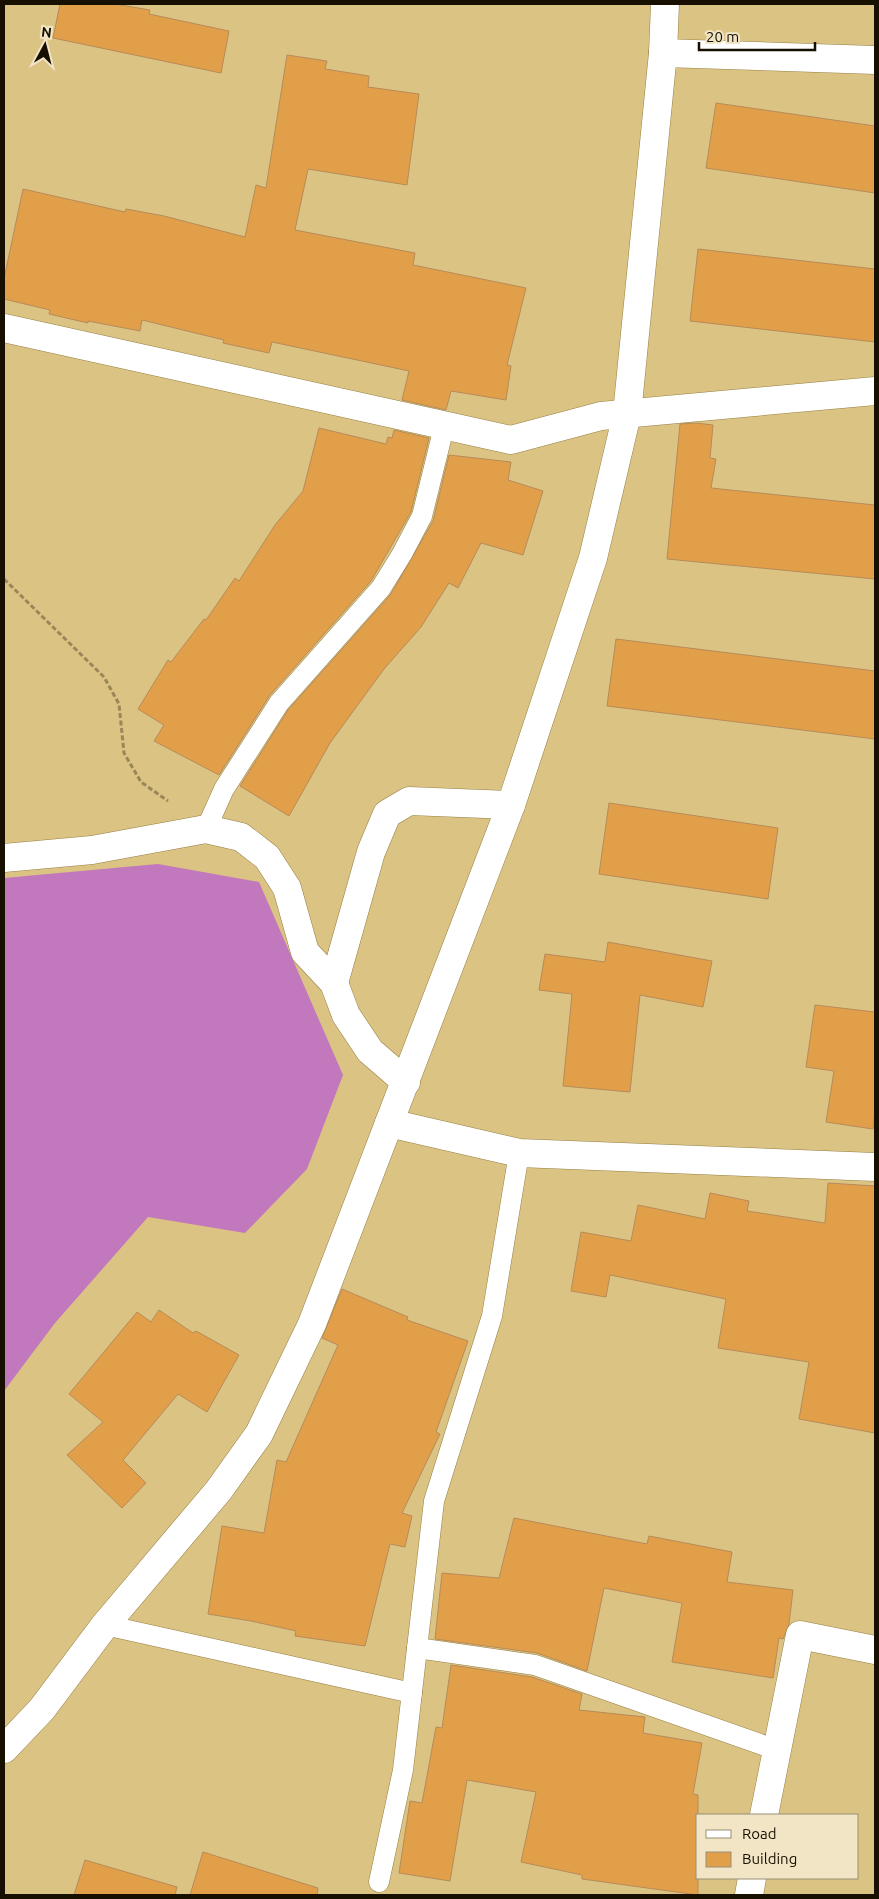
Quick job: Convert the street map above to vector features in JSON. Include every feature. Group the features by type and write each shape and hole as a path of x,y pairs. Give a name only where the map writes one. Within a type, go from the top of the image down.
{"street":[{"path":"4,1749 42,1709 105,1626 219,1490 259,1434 312,1324 511,805 593,558 627,414 663,53 664,4"},
{"path":"663,53 875,60"},
{"path":"4,328 511,440 601,416 875,391"},
{"path":"334,983 371,852 387,814 409,801 511,805"},
{"path":"4,858 92,850 206,829 241,837 267,857 287,888 305,952 334,983 346,1015 370,1052 406,1082"},
{"path":"390,1124 518,1153 875,1167"},
{"path":"764,1814 800,1635 875,1650"},
{"path":"749,1895 752,1879"}],"lane":[{"path":"206,829 224,789 279,703 381,588 402,554 422,516 444,426"},
{"path":"379,1882 403,1770 434,1501 492,1316 518,1153"},
{"path":"105,1626 412,1692"},
{"path":"417,1648 535,1665 777,1750"}],"path":[{"path":"4,579 104,677 119,704 124,753 141,782 206,829"}],"shaded area":[{"path":"158,864 259,882 343,1075 307,1169 245,1233 148,1217 55,1323 4,1391 4,878"}],"building":[{"path":"60,4 115,4 150,10 149,14 229,31 221,73 53,38"},
{"path":"287,55 327,61 325,69 369,76 368,87 419,94 407,185 308,169 295,230 415,253 413,265 526,288 507,365 511,366 506,400 451,391 446,410 402,400 409,371 272,342 269,353 223,343 224,340 142,320 140,331 88,321 88,323 49,314 50,310 4,299 4,279 23,189 125,212 126,209 164,216 245,237 256,185 266,188"},
{"path":"716,103 875,126 875,193 706,168"},
{"path":"698,249 875,269 875,342 690,321"},
{"path":"680,424 713,425 710,458 716,459 711,488 875,505 875,579 667,559"},
{"path":"319,428 386,444 388,437 392,438 394,430 429,438 411,512 371,581 270,695 219,775 154,741 164,725 138,709 168,660 171,662 204,619 206,620 235,578 239,581 275,525 303,491"},
{"path":"449,455 511,462 508,480 543,491 523,555 481,543 458,588 449,583 421,627 384,669 330,743 289,816 240,786 288,710 391,594 433,521"},
{"path":"616,639 875,671 875,739 607,706"},
{"path":"609,803 778,828 768,899 599,874"},
{"path":"608,942 712,961 703,1007 640,995 630,1092 563,1086 572,994 539,990 545,954 605,962"},
{"path":"815,1005 875,1012 875,1112 873,1129 826,1122 834,1071 806,1067"},
{"path":"828,1183 875,1186 875,1433 799,1419 809,1362 718,1348 726,1299 610,1275 606,1297 571,1291 581,1232 631,1241 638,1205 705,1219 710,1193 749,1201 747,1211 825,1223"},
{"path":"342,1289 408,1317 407,1320 468,1341 436,1432 440,1434 402,1513 412,1516 405,1547 390,1544 365,1646 295,1636 296,1631 208,1614 222,1526 264,1533 277,1460 286,1462 338,1345 322,1338"},
{"path":"159,1310 193,1333 196,1331 239,1355 207,1412 178,1394 123,1460 146,1483 122,1508 67,1455 103,1422 69,1394 137,1312 151,1322"},
{"path":"514,1518 647,1544 649,1536 732,1552 727,1582 793,1590 789,1624 783,1639 779,1638 773,1678 672,1662 682,1603 604,1588 587,1671 537,1653 435,1639 442,1573 499,1578"},
{"path":"451,1665 532,1677 582,1694 579,1710 645,1717 643,1733 702,1743 693,1794 698,1795 698,1814 696,1814 696,1879 698,1879 698,1895 582,1879 582,1875 521,1862 536,1792 467,1780 450,1881 399,1873 410,1801 422,1803 436,1727 442,1728"},
{"path":"203,1852 318,1888 317,1895 190,1895"},
{"path":"85,1860 177,1887 175,1895 74,1895"}]}
